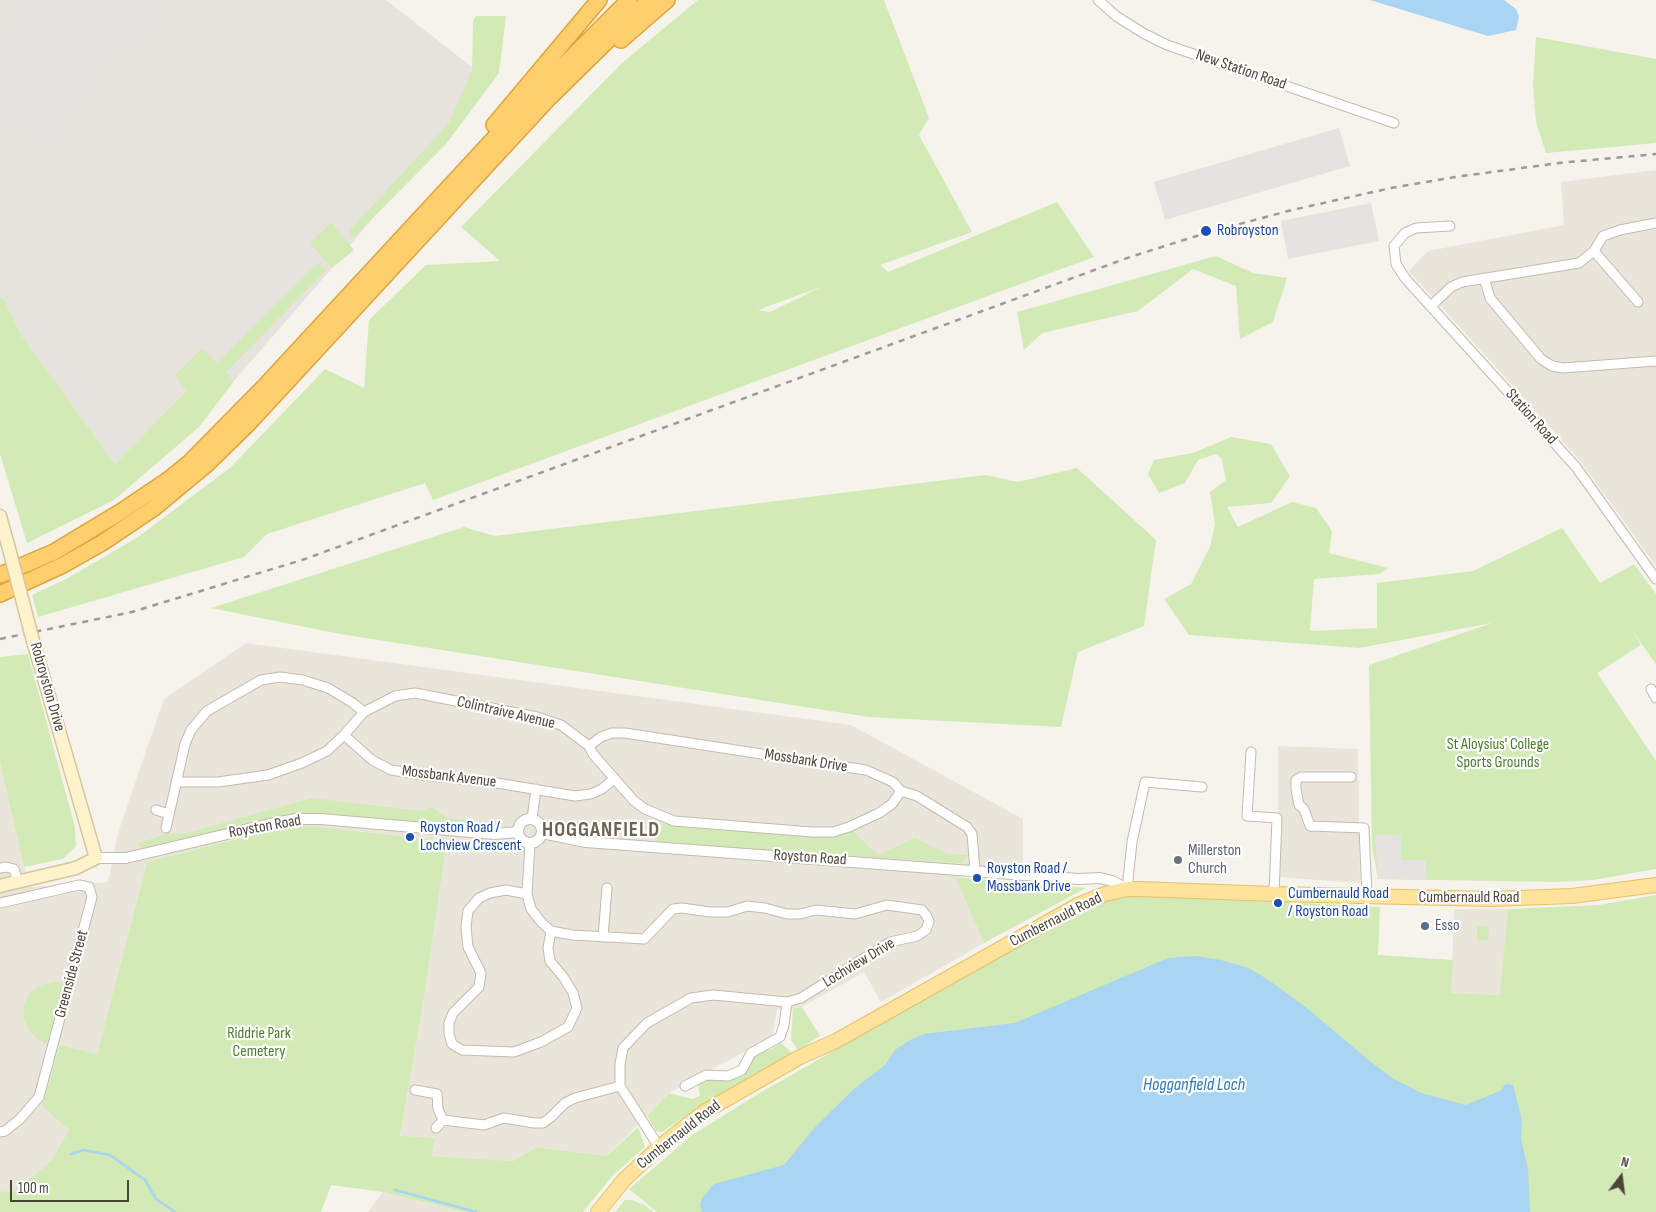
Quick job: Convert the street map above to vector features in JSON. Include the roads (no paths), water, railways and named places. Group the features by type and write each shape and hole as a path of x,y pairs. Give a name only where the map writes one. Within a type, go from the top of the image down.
{"highway":[{"path":"412,227 561,43 599,0"},
{"path":"0,575 54,552 168,480 189,463 233,420 563,64 629,0"},
{"path":"0,594 62,566 102,543 154,508 190,479 249,423 575,71 649,0"},
{"path":"464,191 606,54 667,0"}],"main road":[{"name":"Robroyston Drive","path":"0,516 33,641 96,858"},
{"name":"Royston Road","path":"0,886 76,868 96,858"},
{"name":"Cumbernauld Road","path":"598,1212 624,1180 659,1147 704,1112 800,1057 836,1041 1078,905 1105,894 1128,888 1274,894 1492,899 1535,898 1614,891 1656,884"}],"street":[{"name":"New Station Road","path":"1098,0 1116,16 1167,45 1394,123"},
{"path":"1431,306 1462,282 1579,263 1594,251 1603,236 1620,230 1656,223"},
{"name":"Station Road","path":"1450,226 1416,228 1405,233 1394,246 1396,264 1406,278 1576,466 1656,579"},
{"path":"1594,251 1638,302"},
{"path":"1484,278 1490,298 1541,359 1552,366 1563,368 1656,361"},
{"path":"166,828 185,744 191,730 208,711 261,680 280,677 303,680 328,688 364,712"},
{"path":"1651,689 1656,698"},
{"name":"Colintraive Avenue","path":"176,782 218,782 268,775 302,763 327,751 364,712 395,696 415,693 537,717 561,725 589,746 592,754 634,801 645,809 674,821 833,832 872,817 892,804 900,791"},
{"name":"Mossbank Drive","path":"589,746 600,737 612,733 625,733 866,770 893,782 900,791 917,796 967,827 972,834 975,870"},
{"name":"Mossbank Avenue","path":"344,735 372,760 391,770 468,781 497,783 575,796 591,794 602,789 614,779"},
{"path":"1252,752 1247,816 1277,818 1274,894"},
{"path":"1350,777 1301,777 1296,780 1299,805 1304,809 1310,826 1364,828 1367,896"},
{"path":"1128,888 1132,842 1145,782 1202,787"},
{"path":"532,819 536,789"},
{"path":"156,810 169,814"},
{"name":"Royston Road","path":"96,858 126,858 297,819 321,819 494,834 518,832"},
{"path":"532,819 540,824 542,833 538,840 524,841 518,832 519,828 523,822 532,819"},
{"name":"Royston Road","path":"542,833 586,842 1078,879 1106,879 1128,888"},
{"path":"526,894 506,890 490,893 479,898 468,911 466,927 468,947 481,972 478,986 453,1012 449,1023 449,1034 452,1044 462,1050 514,1052 541,1042 568,1028 576,1008 573,993 550,961 548,948 551,931 531,909 526,894 530,842"},
{"path":"0,868 14,869 18,882"},
{"name":"Royston Road","path":"1078,879 1097,885 1105,894"},
{"name":"Greenside Street","path":"0,903 79,885 89,887 92,898 39,1097 20,1119 5,1131 0,1132"},
{"path":"602,937 607,888"},
{"name":"Lochview Drive","path":"551,931 572,935 644,939 673,909 728,912 747,906 765,908 787,914 800,914 816,910 855,914 887,905 922,910 929,921 926,930 917,936 890,942 801,998 787,1002 714,995 691,998 647,1023 623,1048 620,1064 620,1086"},
{"path":"685,1086 706,1075 728,1076 742,1070 751,1053 780,1037 784,1025 787,1002"},
{"path":"443,1120 484,1125 504,1118 534,1124 543,1123 552,1117 565,1103 575,1098 620,1086 659,1147"},
{"path":"415,1090 437,1094 438,1109 443,1120"},
{"path":"436,1128 443,1120"}],"water":[{"path":"1370,0 1504,0 1516,9 1519,17 1516,30 1488,36"},
{"name":"Hogganfield Loch","path":"1195,956 1221,960 1249,968 1308,1009 1392,1078 1421,1093 1466,1105 1500,1091 1506,1084 1513,1085 1522,1120 1521,1139 1528,1169 1530,1212 702,1212 700,1205 702,1198 714,1184 784,1165 816,1126 854,1089 885,1065 895,1050 910,1040 924,1034 1015,1023 1168,958"}],"waterway":[{"path":"71,1154 84,1150 110,1155 145,1180 156,1199 175,1212"},
{"path":"395,1190 476,1212"}],"railway":[{"path":"0,639 132,612 305,559 1130,257 1206,233 1292,210 1391,188 1559,163 1656,154"}],"place":[{"name":"Robroyston","path":"1206,231"},
{"name":"Royston Road / Lochview Crescent","path":"410,837"},
{"name":"Millerston Church","path":"1178,860"},
{"name":"Royston Road / Mossbank Drive","path":"977,878"},
{"name":"Cumbernauld Road / Royston Road","path":"1278,903"},
{"name":"Esso","path":"1425,926"}],"district":[{"name":"HOGGANFIELD","path":"601,831"}],"park label":[{"name":"St Aloysius' College Sports Grounds","path":"1498,754"},
{"name":"Riddrie Park Cemetery","path":"259,1043"}]}
